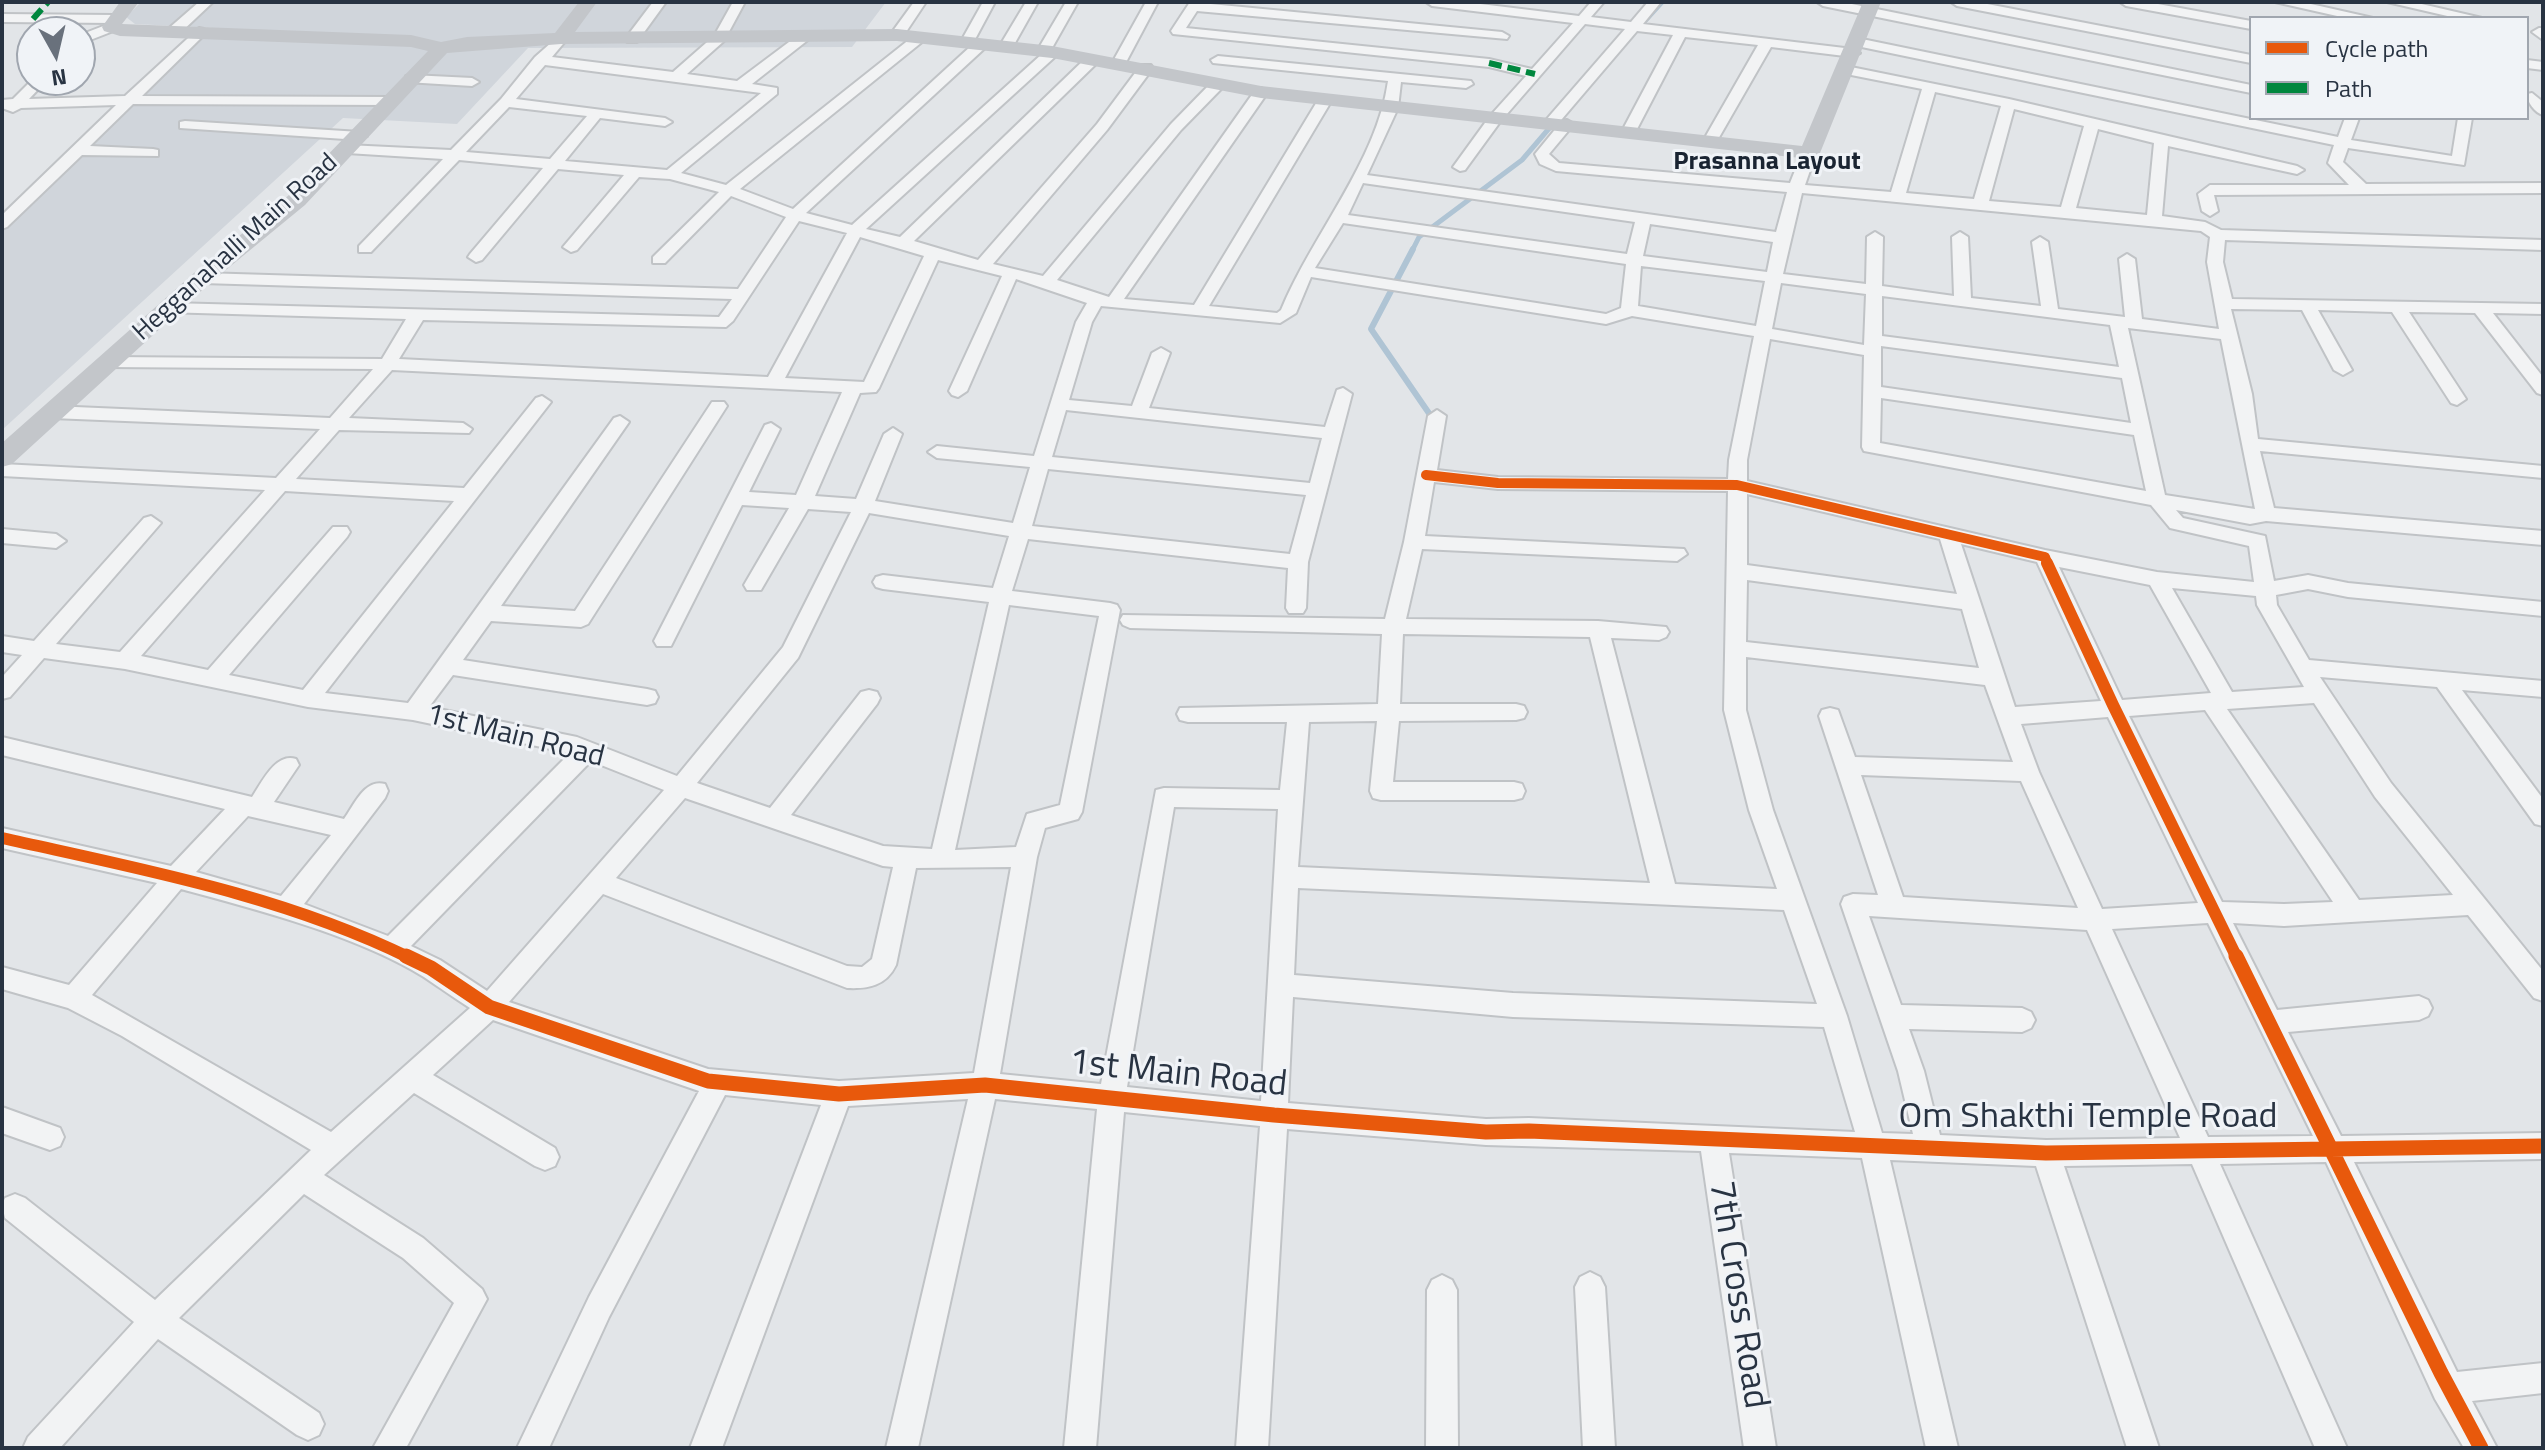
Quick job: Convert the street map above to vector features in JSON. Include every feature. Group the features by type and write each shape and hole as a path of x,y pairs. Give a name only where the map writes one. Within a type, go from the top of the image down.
{"street":[{"path":"2,11 11,2"},
{"path":"96,32 113,23 130,2"},
{"path":"173,32 207,2"},
{"path":"365,249 506,102 588,2"},
{"path":"632,39 660,2"},
{"path":"676,76 719,38 739,2"},
{"path":"897,35 920,2"},
{"path":"169,308 714,324 725,321 795,215 974,44 989,2"},
{"path":"1006,47 1032,2"},
{"path":"775,381 856,230 1048,52 1072,2"},
{"path":"1119,63 1152,2"},
{"path":"1432,2 1852,55 2459,162 2465,120"},
{"path":"1460,167 1495,119 1598,2"},
{"path":"1655,2 1639,26 1558,123 1542,154 1545,161 1556,167 1795,191 2154,220 2205,227 2218,235 2543,245"},
{"path":"1823,2 1870,7 2249,89"},
{"path":"1957,2 2249,59"},
{"path":"2126,2 2249,25"},
{"path":"2281,2 2359,16"},
{"path":"2393,2 2466,16"},
{"path":"1502,36 1195,4 1178,31 1489,63 1535,74"},
{"path":"1870,7 1795,191 1782,238 1738,460 1735,710 1761,810 1834,1016 1873,1147 1942,1448"},
{"path":"96,22 173,32 411,41 441,48 467,43 561,38 897,35 1119,63 1258,92 1809,153"},
{"path":"2,224 199,32"},
{"path":"1629,131 1681,32"},
{"path":"740,86 806,36"},
{"path":"659,260 729,190 920,38"},
{"path":"1710,141 1767,42"},
{"name":"Hegganahalli Main Road","path":"2,458 202,278 297,200 441,48"},
{"path":"1852,55 1929,88 2009,103 2297,170"},
{"path":"540,60 772,91 670,175"},
{"path":"903,243 1092,60"},
{"path":"1218,60 1466,84"},
{"path":"941,860 1018,531 1084,322 1105,302 1258,92 1268,66"},
{"path":"983,265 1102,127 1146,68"},
{"path":"185,125 670,175 729,190 795,215 1010,275 1047,282 1105,302 1174,311 1199,310 1280,318 1288,313 1305,271 1339,218 1391,108 1395,78"},
{"path":"411,79 472,82"},
{"path":"1047,282 1176,127 1218,84"},
{"path":"1897,197 1929,88"},
{"path":"2,119 25,96"},
{"path":"2543,97 2532,97 2543,111"},
{"path":"2,104 130,99 391,101"},
{"path":"1199,310 1325,100"},
{"path":"506,102 665,122"},
{"path":"1980,204 2009,103"},
{"path":"476,257 598,112"},
{"path":"2351,120 2340,142 2335,163 2362,189"},
{"path":"2067,212 2092,123"},
{"path":"2154,220 2161,140"},
{"path":"78,150 153,153"},
{"path":"571,247 636,171"},
{"path":"1357,178 1782,238"},
{"path":"2210,211 2206,194 2210,190 2543,188"},
{"path":"1339,218 1774,279 2227,335"},
{"path":"1305,271 1606,319 1621,316 1629,310 1634,260 1643,219"},
{"path":"2218,235 2215,262 2225,303"},
{"path":"1875,237 1871,447 2250,517 2266,514 2543,538"},
{"path":"1960,237 1963,302"},
{"path":"2040,242 2050,313"},
{"path":"108,362 387,364 870,388 933,254"},
{"path":"2127,259 2126,323 2130,374 2157,500 2177,523 2258,541 2267,605 2302,667 2383,790 2543,990"},
{"path":"958,391 1010,275"},
{"path":"202,278 742,294"},
{"path":"2266,514 2249,444 2243,394 2221,304 2543,309"},
{"path":"2307,305 2343,370"},
{"path":"2397,306 2457,399"},
{"path":"2480,308 2543,389"},
{"path":"1629,310 1763,335 2130,374"},
{"path":"125,661 387,364 418,314"},
{"path":"1138,413 1161,353"},
{"path":"754,585 803,501 853,388"},
{"path":"1872,391 2142,430"},
{"path":"1296,608 1298,562 1330,433 1343,394"},
{"path":"308,699 542,402"},
{"path":"1058,404 1330,433"},
{"path":"487,613 581,619 718,406"},
{"path":"52,412 463,429"},
{"path":"1437,416 1414,542 1393,629 1381,791 1514,791"},
{"path":"413,712 487,613 526,552 620,422"},
{"path":"664,641 771,429"},
{"path":"39,1448 156,1320 302,1177 489,1007 681,787 791,652 863,506 893,434"},
{"path":"2249,444 2543,472"},
{"path":"937,452 1317,490"},
{"path":"2,470 469,495"},
{"path":"1426,475 1498,483 1737,485 2045,557 2157,579 2264,590 2308,582 2348,590 2543,609"},
{"path":"737,498 863,506 1018,531 1298,562"},
{"path":"2,691 151,523"},
{"path":"213,679 340,532"},
{"path":"1948,535 1993,678 2028,772 2197,1151 2282,1332 2331,1448"},
{"path":"2,536 56,541"},
{"path":"1414,542 1677,554"},
{"path":"2045,557 2098,676 2332,1147 2446,1388 2481,1448"},
{"path":"1736,571 1970,603"},
{"path":"2157,579 2218,702 2353,911"},
{"path":"883,582 1110,610 1070,812 1035,821 1025,857 985,1085 902,1448"},
{"path":"1130,620 1241,627 1659,632"},
{"path":"1598,629 1665,894"},
{"name":"1st Main Road","path":"2,644 125,661 308,699 413,712 587,750 681,787 883,856 941,860 1025,857"},
{"path":"1735,648 1993,678"},
{"path":"448,666 647,697"},
{"path":"2302,667 2543,689"},
{"path":"2443,680 2543,817"},
{"path":"2008,716 2320,694"},
{"path":"775,819 869,698"},
{"path":"1188,714 1516,712"},
{"path":"1252,1448 1274,1115 1290,800 1299,715"},
{"path":"1830,716 1894,907"},
{"path":"2,746 349,830"},
{"path":"392,949 587,750"},
{"path":"74,998 176,877 250,807 288,765"},
{"path":"1847,766 2028,772"},
{"path":"286,908 377,791"},
{"path":"1080,1448 1112,1097 1164,797 1290,800"},
{"name":"1st Main Road","path":"2,838 176,877 286,908 392,949 431,968 489,1007 718,1082 839,1094 985,1085 1274,1115 1486,1132 1529,1131 1873,1147"},
{"path":"599,882 847,977 867,978 883,965 907,857"},
{"path":"1286,877 1793,900"},
{"path":"1930,1148 1911,1071 1853,904 2094,920 2217,912 2284,915 2476,904"},
{"path":"2,978 74,998 131,1028 334,1149"},
{"path":"1280,985 1513,1005 1834,1016"},
{"path":"2269,1022 2419,1008"},
{"path":"1893,1017 2022,1020"},
{"path":"410,1076 545,1157"},
{"path":"533,1448 599,1307 718,1082"},
{"path":"706,1448 839,1094"},
{"path":"2,1120 50,1137"},
{"name":"7th Cross Road","path":"1713,1141 1760,1448"},
{"name":"Om Shakthi Temple Road","path":"1873,1147 2046,1153 2543,1146"},
{"path":"2046,1153 2143,1448"},
{"path":"302,1177 413,1248 472,1299 389,1448"},
{"path":"15,1208 156,1320 308,1424"},
{"path":"1590,1287 1599,1448"},
{"path":"1442,1290 1442,1448"},
{"path":"2446,1388 2543,1378"}],"shaded area":[{"path":"141,2 886,2 852,47 528,48 457,124 343,118 2,430 2,223 214,28 135,24 126,17"}],"waterway":[{"path":"1643,23 1662,2"},
{"path":"1413,249 1419,237 1522,160 1552,125"},
{"path":"1413,249 1371,329 1435,422"}],"marked path":[{"path":"36,16 48,2"},
{"path":"1489,63 1535,74"}],"cycle path":[{"path":"1426,475 1498,483 1737,485 2045,557 2149,779 2350,1182 2441,1373 2481,1448"},
{"path":"2,838 176,877 286,908 392,949 431,968 489,1007 708,1081 839,1094 985,1085 1274,1115 1486,1132 1529,1131 2046,1153 2543,1146"}],"district":[{"name":"Prasanna Layout","path":"1767,163"}]}
